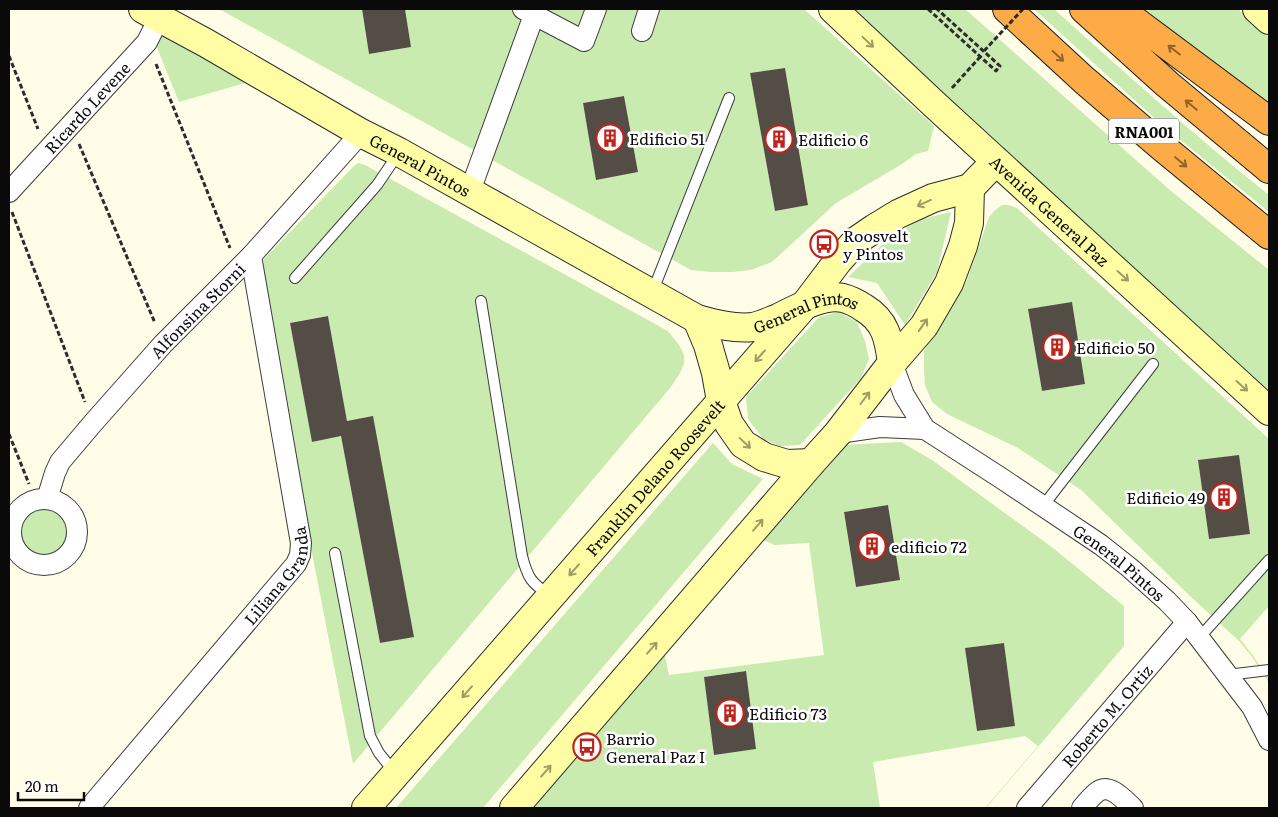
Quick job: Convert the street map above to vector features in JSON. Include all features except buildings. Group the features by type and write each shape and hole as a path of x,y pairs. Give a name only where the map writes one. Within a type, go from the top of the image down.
{"highway":[{"name":"RNA001","path":"1007,9 1084,80 1269,235"},
{"name":"RNA001","path":"1084,9 1167,84 1269,169"},
{"path":"1119,9 1269,121"}],"street":[{"path":"470,191 529,12 584,41 596,9"},
{"path":"642,31 649,9"},
{"name":"Avenida General Paz","path":"832,9 1269,410"},
{"path":"1256,9 1269,20"},
{"name":"General Pintos","path":"151,13 697,319 717,325 734,327 754,326 825,299 842,298 856,302 870,311 888,334 892,363 904,395 925,430 1101,545 1167,601 1187,622 1252,708 1269,740"},
{"name":"Ricardo Levene","path":"9,192 147,42 151,13"},
{"name":"Alfonsina Storni","path":"39,500 60,462 93,423 163,344 244,262 362,132"},
{"path":"514,808 838,433 892,363 924,326 949,283 963,246 969,223 970,188 996,161"},
{"name":"Franklin Delano Roosevelt","path":"366,808 804,306 838,261 856,241 898,214 933,198 970,188"},
{"name":"Liliana Granda","path":"89,808 296,564 300,555 301,544 244,262"},
{"path":"697,319 708,345 721,401 729,424 743,444 764,457 787,464 811,463"},
{"name":"General Pintos","path":"838,433 880,427 925,430"},
{"name":"Alfonsina Storni","path":"39,500 57,501 66,507 72,515 76,524 77,535 75,545 70,554 52,564 42,565 32,563 22,557 12,540 10,530 13,519 19,510 27,504 39,500"},
{"name":"Roberto M. Ortiz","path":"1027,808 1187,622"},
{"path":"1082,808 1097,791 1104,788 1112,790 1133,808"}],"lane":[{"path":"652,294 729,98"},
{"path":"295,278 377,185 399,152"},
{"path":"481,301 522,556 527,574 534,585 550,597"},
{"path":"1043,506 1154,364"},
{"path":"335,553 370,736 379,753 396,774"},
{"path":"1199,638 1269,560"},
{"path":"1227,674 1269,670"}],"path":[{"path":"928,9 996,71 1000,66 937,9"},
{"path":"984,52 1023,9"},
{"path":"147,42 244,262"},
{"path":"9,56 47,151"},
{"path":"936,105 980,57"},
{"path":"71,126 163,344"},
{"path":"9,204 93,423"},
{"path":"9,434 29,484 39,500"}],"green space":[{"path":"219,9 362,9 369,54 411,47 405,9 804,9 934,126 928,151 916,154 836,203 772,262 751,270 733,272 691,270","holes":["785,68 808,204 775,211 750,73","624,96 638,172 596,179 583,103"]},
{"path":"850,9 965,9 1171,191 1269,270 1269,392"},
{"path":"1034,9 1054,9 1187,127 1269,195 1269,212 1162,125"},
{"path":"1145,9 1238,9 1269,37 1269,104 1180,37"},
{"path":"158,34 164,34 252,81 179,102 154,40"},
{"path":"358,163 365,165 668,331 683,353 684,365 670,388 353,764 312,553 262,270 264,259","holes":["328,316 347,421 413,637 380,643 341,436 312,442 290,323"]},
{"path":"1002,205 1017,208 1269,439 1269,606 1240,639 1254,657 1269,683 1253,658 1239,641 1081,490 1018,448 947,414 932,402 925,385 924,351 967,280 989,217","holes":["1072,303 1085,384 1042,391 1028,309","1198,460 1249,534 1209,539"]},
{"path":"951,212 937,272 905,325 877,283 848,277 889,238 922,219"},
{"path":"838,312 857,322 865,341 869,359 861,378 800,445 780,446 763,439 748,419 746,397 819,317"},
{"path":"901,442 932,460 1053,548 1124,606 1124,646 986,808 1038,746 1025,736 873,762 880,808 526,808 842,445","holes":["888,505 899,580 856,587 844,512","762,539 774,545 809,543 824,655 669,675 664,651","1004,643 1015,726 977,731 966,648","745,671 756,749 715,754 704,677"]},
{"path":"713,443 732,464 763,479 483,808 396,808"},
{"path":"44,505 54,507 63,513 69,522 71,532 69,542 63,551 54,557 44,559 34,557 25,551 19,542 17,532 19,522 25,513 34,507"}],"place":[{"name":"Edificio 51","path":"610,138"},
{"name":"Edificio 6","path":"779,139"},
{"name":"Roosvelt y Pintos","path":"824,244"},
{"name":"Edificio 50","path":"1057,347"},
{"name":"Edificio 49","path":"1224,497"},
{"name":"edificio 72","path":"872,546"},
{"name":"Edificio 73","path":"730,713"},
{"name":"Barrio General Paz I","path":"587,747"}]}
